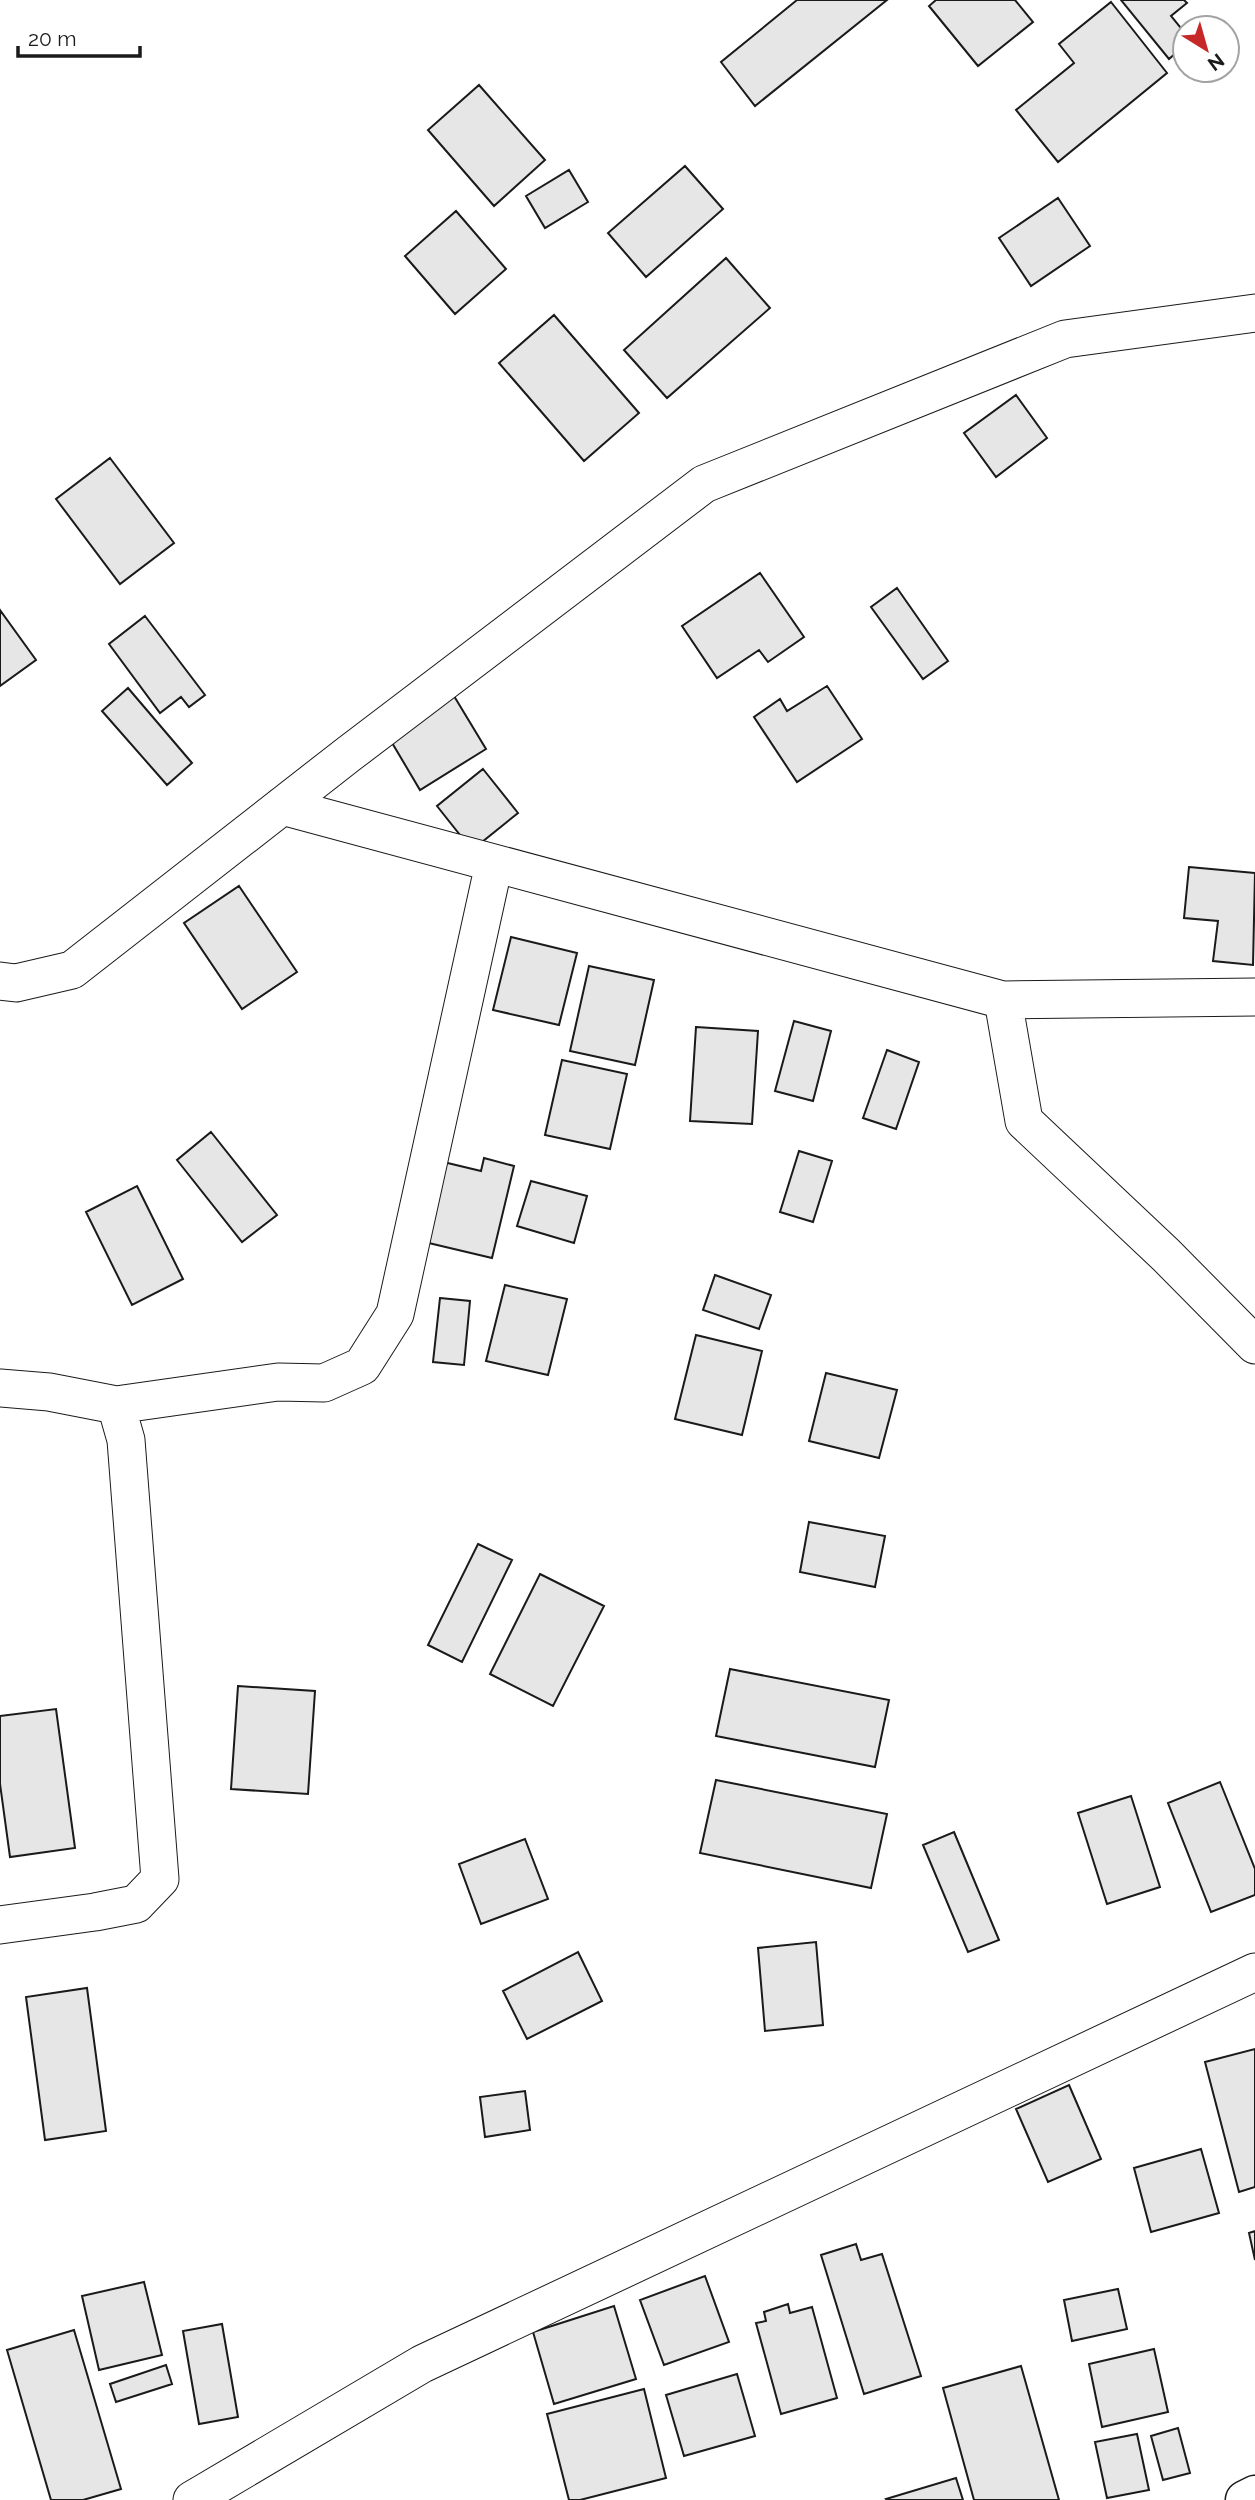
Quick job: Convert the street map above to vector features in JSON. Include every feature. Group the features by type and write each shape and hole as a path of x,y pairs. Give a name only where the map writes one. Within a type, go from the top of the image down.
{"street":[{"path":"0,981 16,983 72,970 282,806 705,484 1065,339 1255,313"},
{"path":"282,806 1003,1000 1255,997"},
{"path":"0,1388 49,1392 116,1405 278,1382 324,1383 362,1366 395,1314 494,864"},
{"path":"1003,1000 1024,1121 1166,1255 1255,1345"},
{"path":"0,1925 136,1904 160,1879 126,1440 116,1405"},
{"path":"192,2500 422,2364 1255,1972"},
{"path":"1245,2500 1255,2495"}],"building":[{"path":"797,0 887,0 755,106 721,62"},
{"path":"936,0 1015,0 1033,22 978,66 929,6"},
{"path":"1121,0 1184,0 1187,3 1171,14 1169,59"},
{"path":"1111,2 1167,73 1058,162 1016,110 1074,63 1059,44"},
{"path":"479,85 545,160 494,206 428,130"},
{"path":"685,166 723,209 646,277 608,233"},
{"path":"569,170 588,202 545,228 526,196"},
{"path":"1058,198 1090,246 1031,286 999,238"},
{"path":"456,211 506,269 455,314 405,256"},
{"path":"726,258 770,308 667,398 624,350"},
{"path":"554,315 639,413 584,461 499,363"},
{"path":"1016,395 1047,438 996,477 964,433"},
{"path":"110,458 174,543 120,584 56,499"},
{"path":"760,573 804,637 768,662 759,650 717,678 682,626"},
{"path":"897,588 948,661 923,679 871,607"},
{"path":"0,610 36,660 0,686"},
{"path":"145,616 205,695 189,707 181,697 160,713 109,644"},
{"path":"827,686 862,739 797,782 754,717 780,699 787,711"},
{"path":"128,688 192,763 167,785 102,711"},
{"path":"454,696 486,749 420,790 388,736"},
{"path":"483,769 518,813 472,850 437,806"},
{"path":"1189,867 1255,873 1253,965 1213,961 1218,921 1184,918"},
{"path":"239,886 297,972 242,1009 184,923"},
{"path":"511,937 577,953 559,1025 493,1010"},
{"path":"589,966 654,980 635,1065 570,1051"},
{"path":"794,1021 831,1031 813,1101 775,1091"},
{"path":"696,1027 758,1031 752,1124 690,1121"},
{"path":"887,1050 919,1062 896,1129 863,1118"},
{"path":"562,1060 627,1074 610,1149 545,1135"},
{"path":"211,1132 277,1215 242,1242 177,1160"},
{"path":"799,1151 832,1161 813,1222 780,1212"},
{"path":"484,1158 514,1166 492,1258 416,1240 435,1160 481,1171"},
{"path":"531,1181 587,1196 574,1243 517,1226"},
{"path":"137,1186 183,1279 132,1305 86,1212"},
{"path":"715,1275 771,1295 759,1329 703,1310"},
{"path":"505,1285 567,1299 548,1375 486,1361"},
{"path":"440,1298 470,1301 464,1365 433,1362"},
{"path":"696,1335 762,1351 742,1435 675,1419"},
{"path":"826,1373 897,1390 879,1458 809,1441"},
{"path":"809,1522 885,1536 875,1587 800,1572"},
{"path":"478,1544 512,1560 462,1662 428,1645"},
{"path":"540,1574 604,1606 553,1706 490,1674"},
{"path":"730,1669 889,1700 875,1767 716,1736"},
{"path":"238,1686 315,1691 308,1794 231,1789"},
{"path":"56,1709 75,1848 10,1857 0,1784 0,1716"},
{"path":"716,1780 887,1814 871,1888 700,1853"},
{"path":"1220,1782 1255,1869 1255,1895 1211,1912 1168,1803"},
{"path":"1131,1796 1160,1887 1107,1904 1078,1813"},
{"path":"954,1832 999,1940 968,1952 923,1845"},
{"path":"525,1839 548,1899 481,1924 459,1864"},
{"path":"816,1942 823,2025 765,2031 758,1948"},
{"path":"578,1952 602,2001 527,2039 503,1991"},
{"path":"87,1988 106,2131 45,2140 26,1997"},
{"path":"1255,2049 1255,2187 1239,2192 1205,2062"},
{"path":"1069,2085 1101,2159 1048,2182 1016,2109"},
{"path":"525,2091 530,2130 485,2137 480,2097"},
{"path":"1201,2149 1219,2213 1151,2232 1134,2168"},
{"path":"1255,2231 1255,2260 1249,2233"},
{"path":"856,2244 861,2260 882,2254 921,2376 864,2394 821,2255"},
{"path":"705,2276 729,2342 664,2365 640,2300"},
{"path":"144,2282 162,2355 99,2370 82,2296"},
{"path":"1118,2289 1127,2329 1072,2341 1064,2300"},
{"path":"788,2304 790,2313 812,2307 837,2398 781,2414 756,2323 766,2321 764,2312"},
{"path":"614,2306 636,2379 554,2404 533,2332"},
{"path":"222,2324 238,2417 199,2424 183,2331"},
{"path":"74,2330 121,2489 83,2500 51,2500 7,2350"},
{"path":"1154,2349 1168,2412 1102,2427 1089,2364"},
{"path":"166,2365 172,2384 116,2402 110,2384"},
{"path":"1021,2366 1059,2500 974,2500 943,2388"},
{"path":"737,2374 755,2436 684,2456 666,2395"},
{"path":"644,2389 666,2478 580,2500 569,2500 547,2414"},
{"path":"1178,2428 1190,2473 1163,2480 1151,2436"},
{"path":"1137,2434 1149,2490 1107,2498 1095,2442"},
{"path":"956,2478 963,2500 886,2499"}]}
